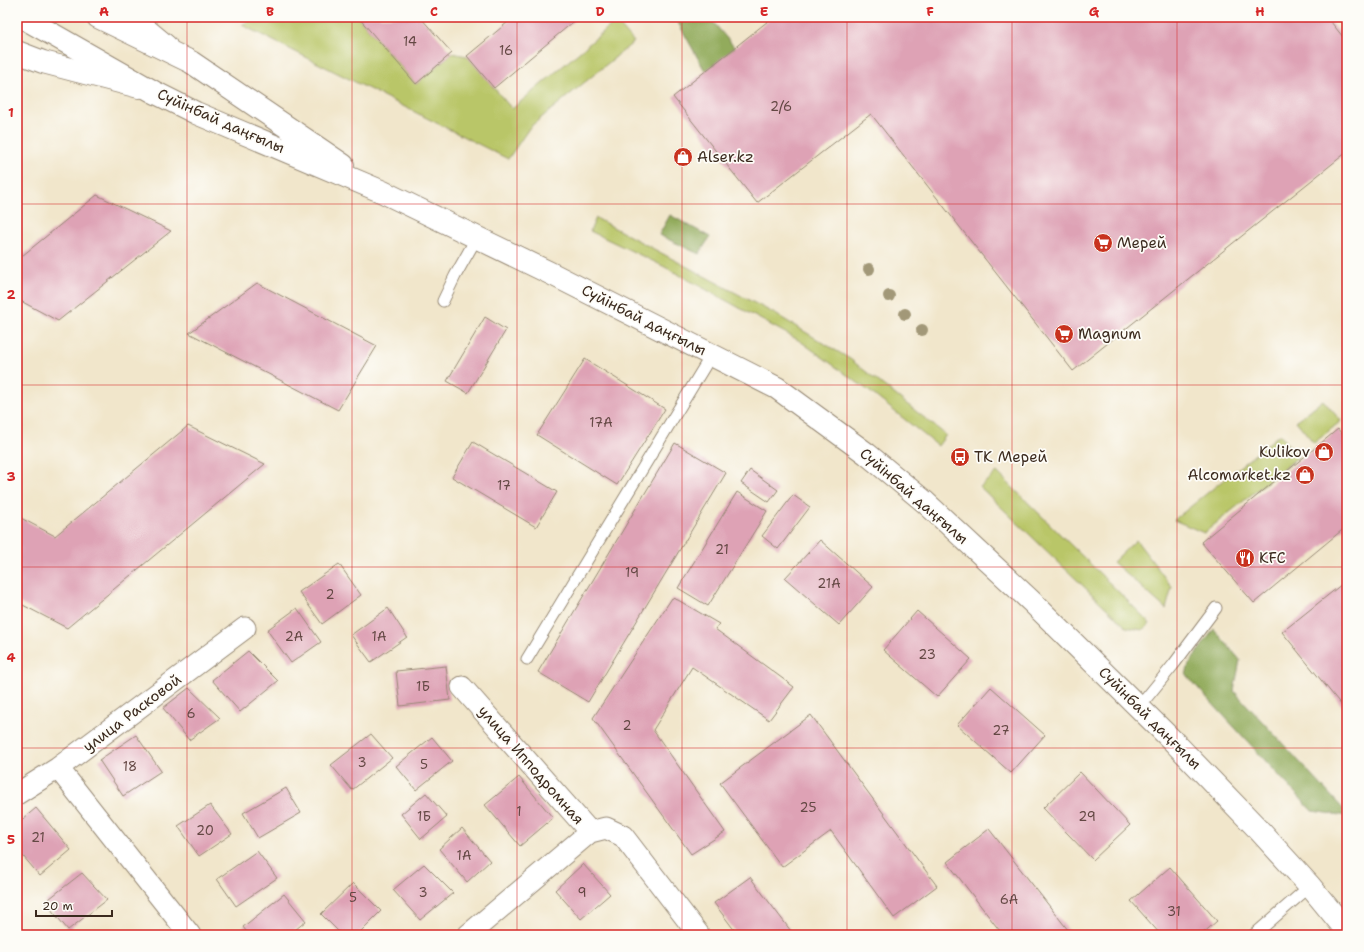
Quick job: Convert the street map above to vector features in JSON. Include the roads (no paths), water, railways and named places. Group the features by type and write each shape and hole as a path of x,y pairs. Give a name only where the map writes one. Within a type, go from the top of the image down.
{"main road":[{"name":"Сүйінбай даңғылы","path":"22,17 154,92 196,113 383,192 552,274 777,388 867,454 925,502 1031,601 1139,707 1253,823 1310,886 1347,931"},
{"name":"Сүйінбай даңғылы","path":"98,17 191,62 383,192"},
{"path":"131,17 174,53"},
{"path":"17,52 43,62 154,92"}],"street":[{"name":"улица Расковой","path":"17,794 58,768 245,628"},
{"name":"улица Ипподромная","path":"462,687 590,832 606,828 623,836 699,935"},
{"path":"58,768 190,935"},
{"path":"468,935 590,832"}],"lane":[{"path":"443,301 477,237"},
{"path":"527,659 712,354"},
{"path":"1139,707 1174,664 1216,608"},
{"path":"1254,935 1310,886"}],"place":[{"name":"Alser.kz","path":"683,157"},
{"name":"Мерей","path":"1103,243"},
{"name":"Magnum","path":"1064,334"},
{"name":"Kulikov","path":"1324,452"},
{"name":"ТК Мерей","path":"960,457"},
{"name":"Alcomarket.kz","path":"1305,475"},
{"name":"KFC","path":"1245,558"}]}
